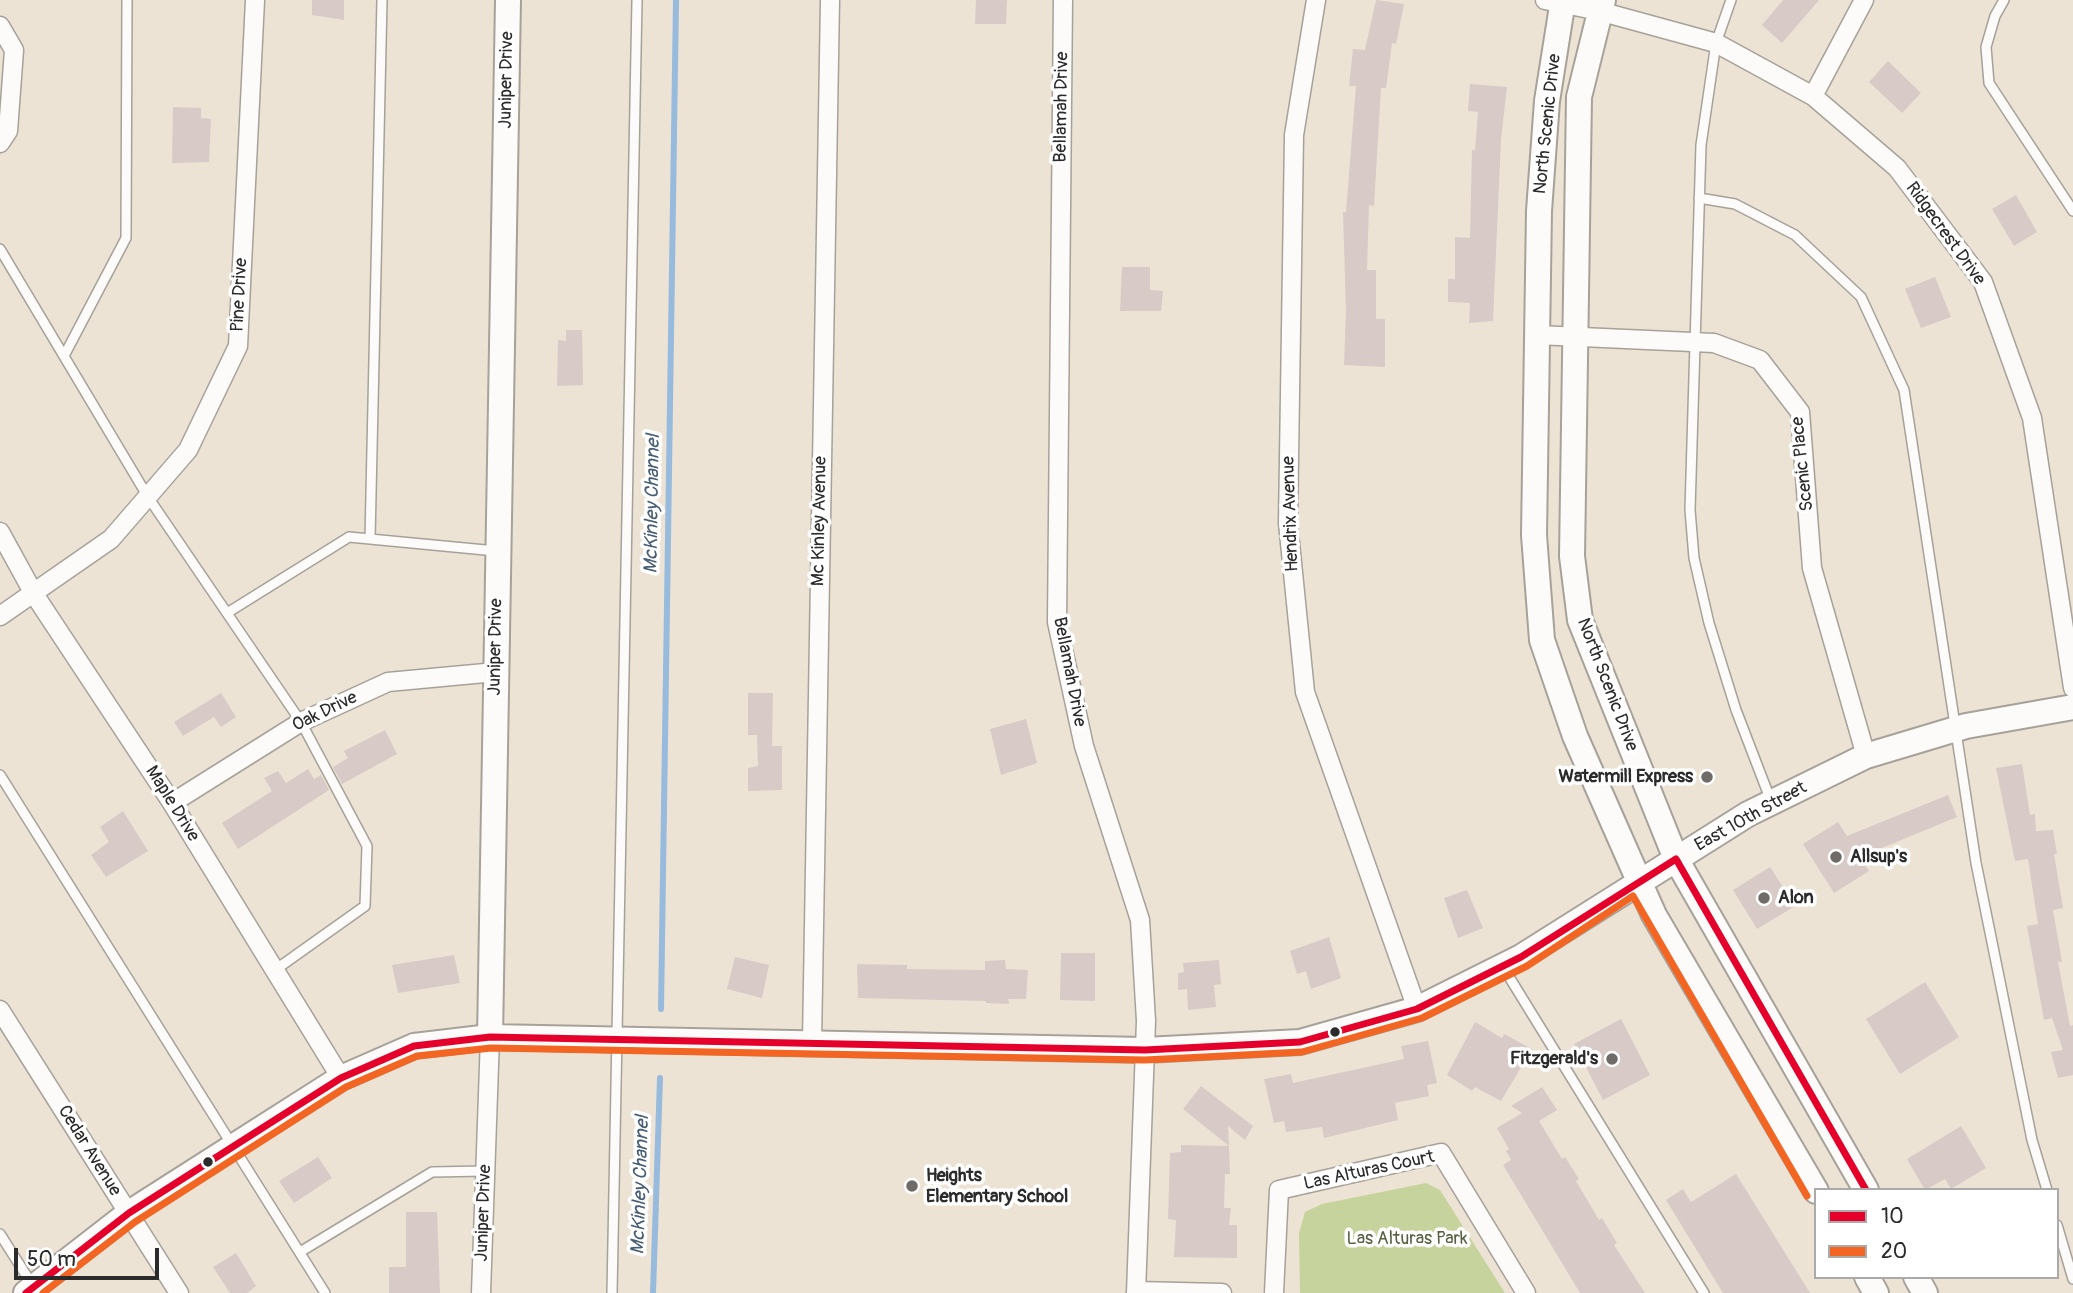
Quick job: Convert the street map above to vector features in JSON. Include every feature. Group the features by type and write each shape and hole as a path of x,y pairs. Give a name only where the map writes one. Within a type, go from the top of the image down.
{"main road":[{"name":"Juniper Drive","path":"490,1037 509,0"},
{"name":"North Scenic Drive","path":"1557,1 1541,184 1537,335 1534,535 1542,640 1575,736 1637,881 1814,1188"},
{"name":"North Scenic Drive","path":"1601,5 1579,97 1572,556 1580,620 1676,859 1865,1188"},
{"name":"East 10th Street","path":"32,1291 128,1213 341,1078 414,1046 490,1037 1145,1050 1300,1042 1418,1009 1502,966 1637,881 1772,802 1866,757 1957,728 2073,707"}],"street":[{"name":"Pine Drive","path":"0,616 111,539 188,450 238,346 255,0"},
{"name":"Mc Kinley Avenue","path":"812,1042 830,0"},
{"name":"Bellamah Drive","path":"1063,0 1057,622 1084,747 1140,920 1145,1050 1136,1292"},
{"name":"Hendrix Avenue","path":"1317,0 1294,135 1288,523 1298,627 1305,692 1418,1009"},
{"path":"1813,96 1864,0"},
{"name":"Ridgecrest Drive","path":"1557,1 1601,5 1716,43 1813,96 1897,168 1983,282 2032,418 2073,688"},
{"path":"0,26 14,50 8,131 0,143"},
{"name":"Scenic Place","path":"1537,335 1714,343 1760,360 1800,412 1812,568 1866,757"},
{"name":"Maple Drive","path":"0,532 34,594 172,803 341,1078"},
{"name":"Oak Drive","path":"172,803 301,722 387,682 496,672"},
{"name":"Cedar Avenue","path":"0,1010 179,1293"},
{"name":"Juniper Drive","path":"481,1293 490,1037"},
{"name":"Las Alturas Court","path":"1274,1293 1279,1190 1441,1153 1527,1293"},
{"path":"1136,1292 1222,1293"}],"lane":[{"path":"64,356 126,238 127,0"},
{"path":"370,538 382,0"},
{"path":"612,1293 637,0"},
{"path":"1731,0 1716,43 1701,145 1690,510 1694,558 1709,623 1736,710 1772,802"},
{"path":"2004,0 1995,16 1986,47 1989,83 2046,166 2073,211"},
{"path":"1699,198 1735,204 1795,235 1861,298 1904,390 1991,938 2032,1140 2046,1188"},
{"path":"0,249 148,497 301,722 367,845 365,906 275,970"},
{"path":"227,613 349,537 498,551"},
{"path":"0,775 325,1293"},
{"path":"1502,966 1704,1293"},
{"path":"300,1252 432,1172 485,1171"},
{"path":"2059,1232 2073,1279"},
{"path":"0,1234 32,1291"}],"green space":[{"name":"Las Alturas Park","path":"1426,1183 1440,1190 1505,1293 1300,1293 1299,1233 1305,1212 1322,1204"}],"building":[{"path":"312,0 344,0 344,20 312,15"},
{"path":"976,0 1007,0 1006,24 975,24"},
{"path":"1376,0 1404,4 1396,44 1392,43 1386,88 1381,88 1374,206 1369,205 1367,270 1376,270 1376,319 1385,319 1385,367 1344,365 1346,311 1343,212 1346,212 1356,86 1349,86 1353,49 1365,50"},
{"path":"1783,0 1819,0 1782,43 1762,25"},
{"path":"1888,61 1921,93 1902,113 1869,82"},
{"path":"1470,84 1507,87 1501,139 1493,321 1469,323 1470,303 1448,302 1448,279 1455,279 1455,237 1470,238 1472,150 1475,150 1478,112 1468,111"},
{"path":"173,107 201,108 201,118 211,119 209,162 172,163"},
{"path":"2016,195 2037,232 2014,246 1992,209"},
{"path":"1122,267 1150,267 1150,290 1163,291 1161,311 1120,311"},
{"path":"1935,277 1951,317 1921,328 1905,289"},
{"path":"566,330 582,330 583,385 557,386 558,340 566,341"},
{"path":"221,693 236,717 221,727 214,717 183,736 174,722"},
{"path":"748,693 773,693 772,746 782,746 782,790 748,791 748,768 758,766 757,735 748,735"},
{"path":"1026,719 1037,763 1001,775 990,729"},
{"path":"385,730 397,754 342,784 333,767 348,758 344,751"},
{"path":"2022,764 2030,815 2035,814 2036,831 2053,830 2057,854 2054,854 2063,908 2053,910 2062,962 2058,962 2070,1026 2073,1025 2073,1075 2058,1078 2051,1052 2063,1050 2052,1018 2044,1020 2027,926 2038,924 2028,859 2015,861 1996,768"},
{"path":"308,769 314,779 321,775 329,790 238,849 222,823 272,791 264,778 278,771 286,783"},
{"path":"1948,795 1957,817 1860,857 1869,871 1834,893 1803,844 1838,822 1847,836"},
{"path":"123,811 148,851 106,877 91,855 109,842 100,827"},
{"name":"Alon","path":"1770,867 1795,906 1757,929 1733,890"},
{"path":"1467,890 1483,928 1458,938 1444,898"},
{"path":"1329,937 1341,978 1311,989 1306,971 1297,974 1290,951"},
{"path":"1061,953 1095,953 1095,1001 1060,1000"},
{"path":"454,955 460,983 398,993 392,965"},
{"path":"735,957 769,965 762,998 727,989"},
{"path":"1005,960 1006,969 1028,970 1026,999 1008,999 1009,1004 858,998 857,964 907,965 907,969 985,970 985,961"},
{"path":"1219,960 1221,984 1214,985 1216,1007 1188,1010 1187,989 1178,990 1178,973 1184,972 1183,963"},
{"path":"1925,982 1959,1037 1900,1074 1866,1019"},
{"name":"Fitzgerald's","path":"1621,1019 1650,1075 1603,1100 1574,1044"},
{"path":"1475,1022 1502,1038 1504,1034 1532,1049 1501,1101 1475,1087 1472,1091 1447,1075"},
{"path":"1428,1041 1437,1083 1427,1085 1429,1096 1395,1103 1398,1120 1324,1138 1322,1127 1286,1132 1284,1121 1274,1123 1264,1079 1291,1074 1293,1083 1404,1059 1401,1046"},
{"path":"1201,1086 1253,1126 1245,1140 1228,1126 1229,1146 1183,1109"},
{"path":"1542,1087 1557,1110 1539,1121 1562,1159 1565,1157 1579,1179 1576,1181 1599,1220 1602,1218 1617,1243 1614,1245 1645,1293 1580,1293 1503,1165 1511,1160 1506,1151 1509,1149 1497,1128 1522,1113 1511,1106"},
{"path":"1961,1126 1986,1168 1953,1188 1945,1179 1924,1188 1907,1159"},
{"path":"1181,1145 1229,1146 1230,1174 1225,1174 1224,1208 1231,1208 1229,1225 1237,1225 1237,1258 1174,1257 1176,1220 1168,1219 1170,1153 1181,1152"},
{"path":"318,1157 332,1178 294,1203 279,1181"},
{"path":"1736,1174 1810,1293 1723,1293 1666,1200 1683,1189 1691,1202"},
{"path":"406,1212 437,1212 440,1293 389,1293 389,1267 406,1267"},
{"path":"236,1253 256,1286 247,1293 230,1293 213,1267"}],"waterway":[{"name":"McKinley Channel","path":"661,1009 676,0"},
{"name":"McKinley Channel","path":"653,1293 660,1078"}],"transit line":[{"name":"10","path":"26,1293 129,1213 234,1146 341,1078 414,1046 490,1037 1145,1050 1300,1042 1417,1009 1521,957 1676,859 1865,1188"},
{"name":"20","path":"43,1293 135,1222 346,1087 417,1056 491,1048 1145,1060 1302,1052 1422,1018 1527,966 1633,896 1807,1196"}],"place":[{"name":"Watermill Express","path":"1707,777"},
{"name":"Allsup's","path":"1836,857"},
{"name":"Alon","path":"1764,898"},
{"name":"Fitzgerald's","path":"1612,1059"},
{"name":"Heights Elementary School","path":"912,1186"}]}
